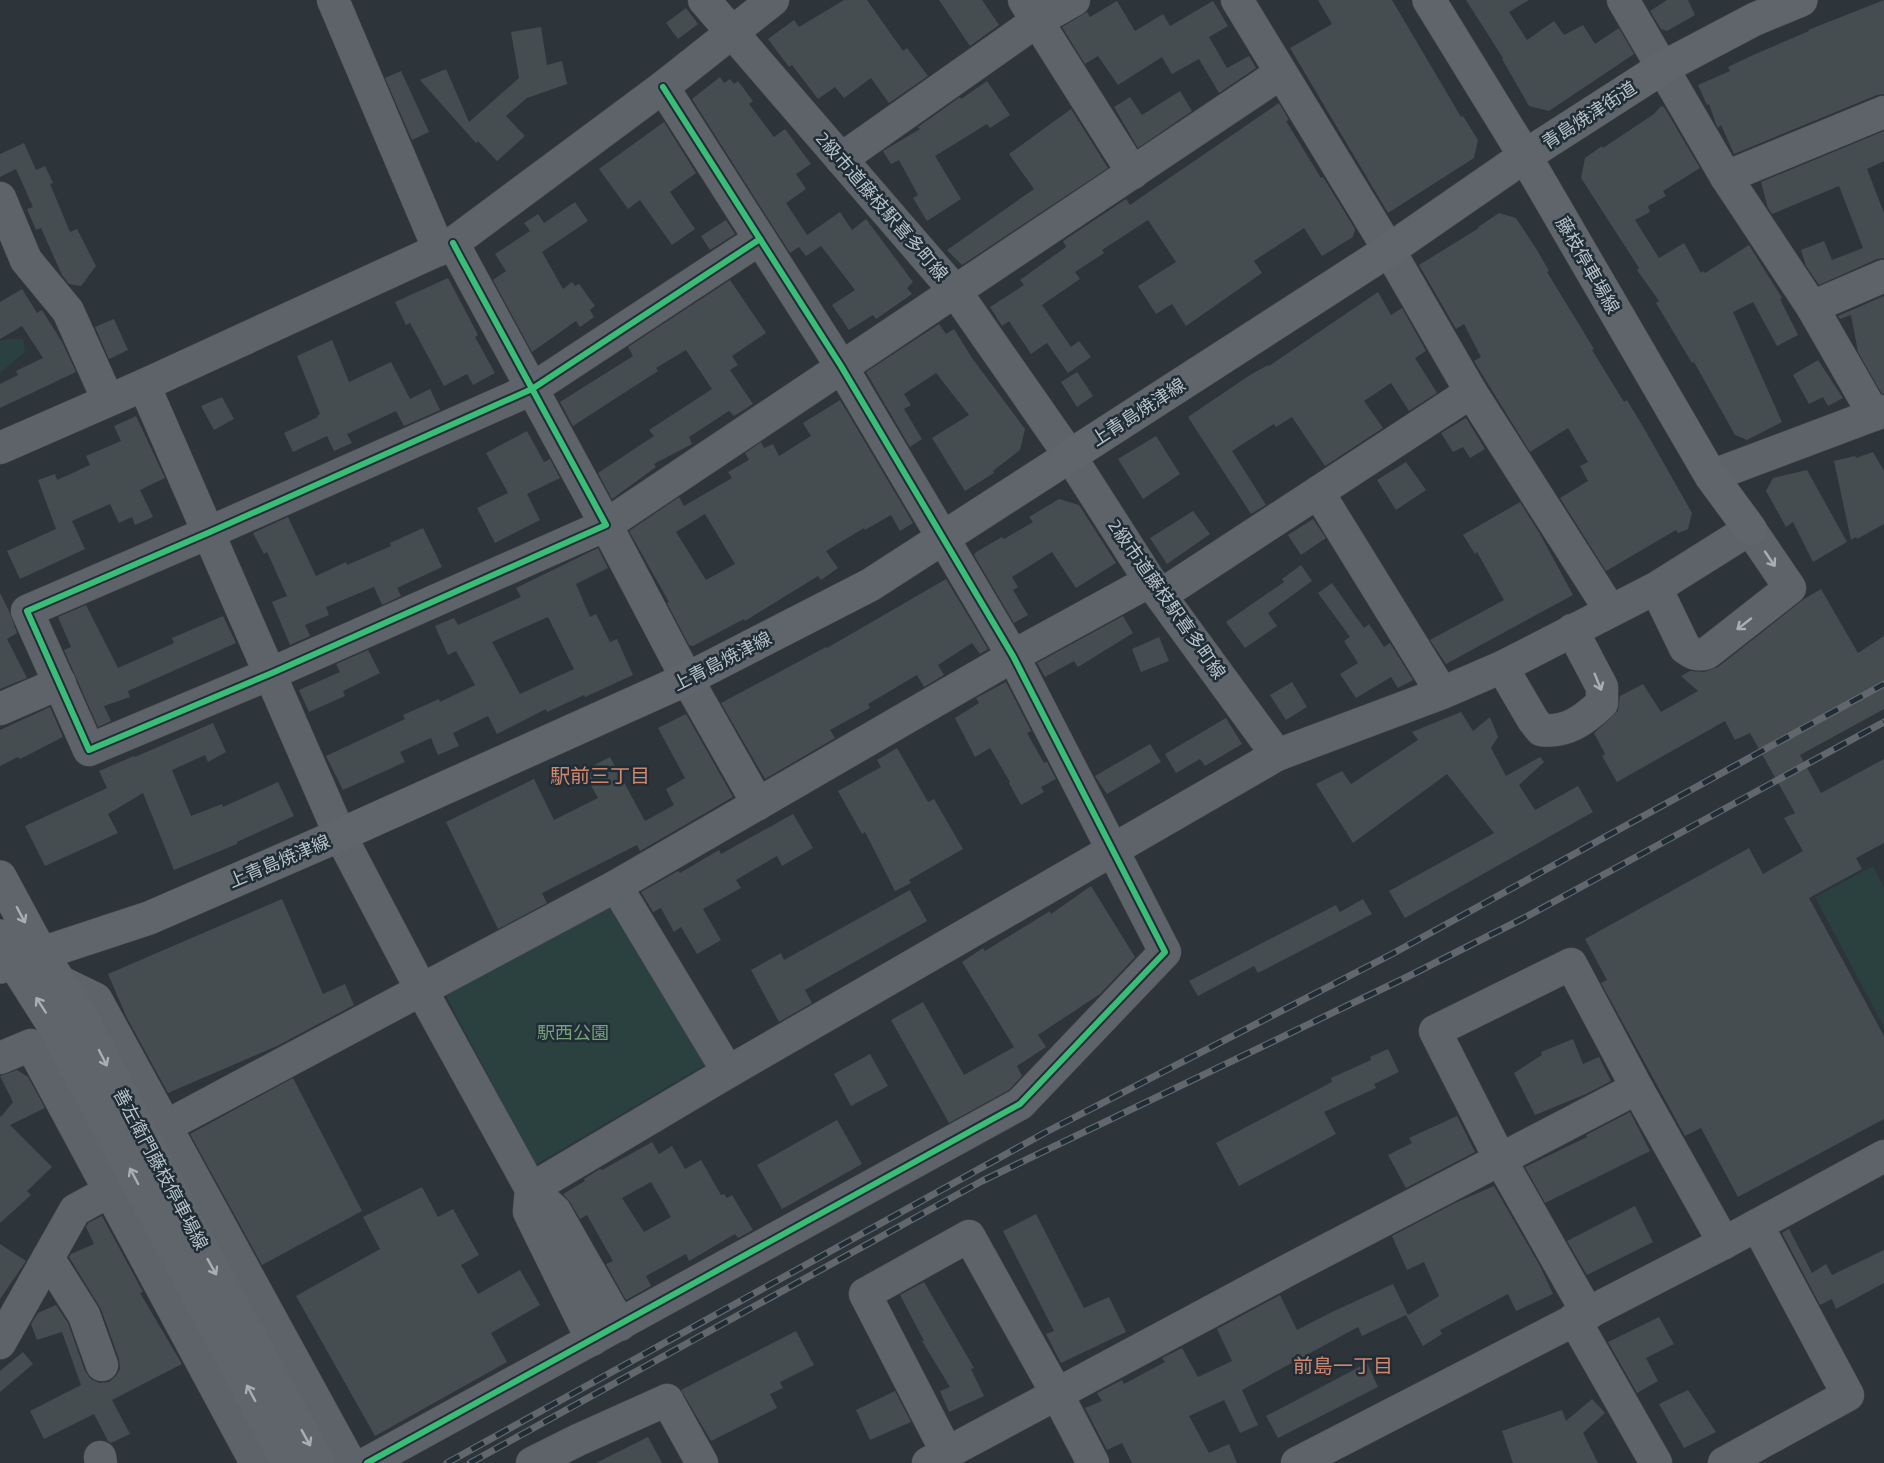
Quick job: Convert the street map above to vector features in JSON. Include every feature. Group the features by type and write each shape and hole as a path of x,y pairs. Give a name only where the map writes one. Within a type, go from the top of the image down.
{"main road":[{"name":"藤枝停車場線","path":"1429,0 1525,156 1711,476 1749,529"},
{"name":"青島焼津街道","path":"1389,250 1525,156 1662,68 1755,19 1801,0"},
{"name":"上青島焼津線","path":"14,955 149,918 687,679 870,585 1389,250"},
{"name":"善左衛門藤枝停車場線","path":"0,877 14,955 54,1026 319,1463"},
{"name":"善左衛門藤枝停車場線","path":"14,955 59,981 79,1012 173,1222 288,1463"}],"street":[{"path":"333,0 446,246 532,389 687,679 758,804"},
{"name":"2級市道藤枝駅喜多町線","path":"704,0 955,291 1070,456 1156,588 1277,755"},
{"path":"0,448 144,385 446,246 663,87 773,0"},
{"path":"841,159 1030,10 1074,0"},
{"path":"1237,0 1389,250 1471,392 1610,610"},
{"path":"1623,0 1726,177 1812,306 1879,413 1711,476"},
{"path":"1030,10 1133,173"},
{"path":"760,239 532,389 27,611 89,750 272,673 606,525 1281,73"},
{"path":"367,1463 1020,1104 1165,952 1013,656 841,366 663,87"},
{"path":"1726,177 1884,112"},
{"path":"0,198 26,260 68,311 108,400"},
{"path":"1812,306 1884,276"},
{"path":"144,385 272,673 340,835 422,991 531,1189 555,1211 620,1325"},
{"path":"165,1126 616,886 1013,656 1156,588 1318,492 1471,392"},
{"path":"1318,492 1442,693"},
{"path":"531,1189 728,1072 1277,755 1442,693 1502,667 1656,588 1749,529 1790,588 1707,653 1701,655 1693,654 1686,648 1656,588"},
{"path":"1502,667 1541,730 1561,730 1586,718 1602,703 1602,687 1572,630"},
{"path":"0,709 60,683"},
{"path":"616,886 728,1072"},
{"path":"1656,1463 1436,1031 1571,964 1724,1243"},
{"path":"59,981 96,999 350,1463"},
{"path":"0,1058 31,1045 256,1463"},
{"path":"1093,1463 1057,1394 969,1236 865,1294 938,1458 1057,1394 1292,1268 1501,1161 1637,1088"},
{"path":"1297,1463 1724,1243 1884,1156"},
{"path":"531,1189 530,1212 592,1340"},
{"path":"0,1343 9,1305 48,1258 75,1210 110,1191"},
{"path":"1724,1463 1848,1395 1757,1225"},
{"path":"48,1258 84,1315 102,1365"},
{"path":"532,1463 666,1400 702,1463"}],"green space":[{"path":"23,339 25,352 0,373 0,341"},
{"path":"1873,866 1884,888 1884,1027 1815,897"},
{"name":"駅西公園","path":"606,902 706,1064 535,1165 444,992"}],"building":[{"path":"844,0 867,0 903,51 907,48 928,76 889,103 871,78 844,98 835,87 818,99 768,39 794,20 799,27"},
{"path":"939,0 982,0 999,25 970,46"},
{"path":"1318,0 1392,0 1461,117 1463,116 1478,140 1474,158 1388,213 1290,48 1332,24"},
{"path":"1466,0 1529,0 1509,12 1527,40 1554,21 1564,35 1583,25 1595,44 1619,28 1634,54 1549,111 1529,106 1503,58"},
{"path":"1667,0 1688,0 1695,15 1667,31 1661,29 1650,11"},
{"path":"1884,0 1884,94 1734,154 1721,125 1718,128 1709,104 1707,105 1698,85 1730,71 1728,67 1751,56 1808,30"},
{"path":"1117,1 1135,31 1163,14 1170,26 1213,1 1228,26 1209,37 1227,68 1249,56 1256,68 1219,93 1199,59 1172,74 1162,57 1118,85 1098,56 1085,64 1062,27 1087,12 1090,17"},
{"path":"686,8 698,24 678,39 666,23"},
{"path":"541,27 547,65 562,61 567,84 527,98 506,116 525,136 497,161 478,141 476,143 420,80 446,69 469,122 519,78 511,32"},
{"path":"401,71 429,132 412,140 385,78"},
{"path":"720,77 724,83 730,79 734,84 738,81 753,101 749,104 774,137 785,129 811,164 796,174 806,189 786,203 807,235 840,212 852,230 866,219 913,282 907,288 912,294 876,319 873,315 849,330 832,305 855,290 821,246 806,256 799,247 790,253 692,99"},
{"path":"987,81 1010,115 990,128 987,124 935,156 961,199 927,221 913,198 918,195 899,160 891,164 883,151 920,129 918,127"},
{"path":"1180,91 1192,111 1138,148 1114,107 1130,97 1142,115"},
{"path":"1279,103 1289,120 1286,121 1355,229 1353,237 1322,256 1304,228 1254,261 1262,273 1186,326 1172,304 1156,314 1138,286 1176,262 1148,220 1102,250 1104,253 1075,272 1080,279 1042,305 1071,347 1079,341 1091,357 1068,373 1047,343 1031,354 1009,321 1002,326 990,307 1024,285 1020,280 1066,247 1063,241 1126,199 1130,205"},
{"path":"1661,106 1664,107 1700,168 1663,191 1666,196 1648,206 1650,212 1635,220 1659,258 1684,243 1701,273 1703,271 1705,273 1749,245 1782,298 1780,299 1798,335 1777,346 1753,302 1733,312 1782,422 1747,440 1735,435 1694,362 1692,363 1656,303 1659,301 1637,270 1639,268 1581,178 1585,158 1654,114"},
{"path":"1071,109 1108,168 962,265 947,250 1034,189 1009,154"},
{"path":"664,122 696,173 670,192 695,229 672,245 640,200 628,209 599,169"},
{"path":"1884,131 1884,161 1867,169 1884,213 1884,258 1819,285 1806,266 1801,250 1824,241 1832,260 1863,248 1839,186 1772,214 1768,208 1761,182"},
{"path":"24,143 36,170 45,166 70,232 77,229 96,266 81,286 69,284 62,275 41,228 36,230 27,209 33,207 16,169 0,177 0,154"},
{"path":"575,202 588,221 542,252 563,289 572,282 575,286 579,284 595,306 590,310 594,317 580,327 576,321 532,352 493,280 506,271 495,254 530,231 524,223 538,214 544,223"},
{"path":"1499,213 1516,218 1537,250 1549,271 1547,272 1594,349 1592,350 1624,402 1627,400 1692,513 1688,529 1678,533 1676,530 1606,571 1560,498 1588,481 1580,466 1588,462 1568,428 1530,452 1474,361 1481,357 1464,324 1456,329 1419,265"},
{"path":"726,220 735,234 710,250 701,236"},
{"path":"448,278 478,335 475,337 495,373 473,385 467,374 444,386 410,323 406,325 395,302"},
{"path":"730,280 766,333 732,356 738,365 730,370 753,404 734,416 729,411 689,437 692,444 654,464 656,467 612,499 598,473 654,436 649,430 712,389 686,350 656,368 658,371 573,426 560,402 633,356 628,347"},
{"path":"22,289 37,313 42,310 62,342 76,372 0,408 0,384 18,375 16,371 43,358 22,326 0,339 0,302"},
{"path":"1378,292 1391,315 1402,308 1426,351 1415,358 1437,393 1409,411 1391,383 1364,401 1383,428 1325,466 1292,417 1276,427 1274,424 1232,451 1266,505 1251,514 1188,417 1250,375 1269,366"},
{"path":"1884,296 1884,393 1882,394 1858,352 1851,315 1840,319 1838,316"},
{"path":"114,319 128,350 109,359 95,327"},
{"path":"939,324 946,334 954,329 972,358 1025,429 1020,450 993,471 994,473 965,491 932,438 969,415 936,373 904,394 911,405 904,409 922,439 910,447 866,372"},
{"path":"332,340 349,382 391,362 410,399 430,389 440,410 404,426 396,411 347,434 352,443 334,451 327,436 293,452 284,433 320,414 297,356"},
{"path":"1818,360 1843,398 1828,406 1823,397 1809,404 1793,375"},
{"path":"1077,372 1093,396 1077,407 1061,382"},
{"path":"222,397 234,419 214,430 201,406"},
{"path":"840,400 913,523 900,531 891,515 865,530 864,528 826,551 838,568 821,580 818,576 745,621 744,619 693,646 689,645 667,603 669,602 629,531 679,497 684,506 732,478 728,472 749,460 745,453 761,442 764,448 773,444 779,456 811,436 803,423","holes":["705,514 735,564 706,580 676,532"]},
{"path":"136,416 165,478 140,490 153,517 135,525 132,517 119,523 110,504 72,521 85,549 20,579 7,551 56,529 38,480 55,474 57,480 90,465 86,456 121,441 114,426"},
{"path":"1466,418 1485,449 1470,458 1463,447 1453,452 1441,433"},
{"path":"527,431 544,462 550,459 560,478 527,494 540,520 495,543 477,508 508,493 486,453"},
{"path":"1156,436 1180,474 1143,499 1118,459"},
{"path":"1873,452 1884,471 1884,524 1851,540 1834,461 1855,456 1856,458"},
{"path":"1406,462 1426,490 1396,510 1377,480"},
{"path":"1807,470 1847,542 1813,562 1793,522 1786,527 1766,491 1773,478"},
{"path":"1059,499 1079,505 1116,563 1076,588 1052,552 1012,577 1018,587 1013,590 1028,615 1014,623 974,555 1002,537 1004,539 1033,522 1029,517"},
{"path":"1520,502 1573,595 1446,664 1430,640 1504,600 1477,552 1475,554 1463,535"},
{"path":"1193,511 1210,534 1167,564 1150,538"},
{"path":"288,517 316,576 346,562 347,565 391,546 390,543 423,528 442,567 397,588 401,596 382,605 374,587 326,607 329,615 305,625 310,636 290,645 272,602 287,596 267,552 264,554 253,533"},
{"path":"1313,519 1326,538 1301,555 1288,535"},
{"path":"598,548 608,568 576,584 590,617 596,614 610,642 617,639 633,675 547,712 546,709 497,734 488,716 453,733 459,746 438,755 431,738 400,752 405,762 343,790 326,756 405,719 403,715 439,699 440,702 475,685 456,651 448,655 435,626 454,618 458,625 521,597 516,588","holes":["548,617 574,669 520,694 492,642"]},
{"path":"1301,565 1312,581 1268,613 1277,626 1245,648 1226,622 1284,582 1282,579"},
{"path":"946,579 988,649 980,654 972,643 938,665 944,675 924,687 917,675 868,704 870,708 830,730 835,738 765,779 721,703 827,648"},
{"path":"1332,583 1364,628 1369,624 1384,647 1390,643 1413,680 1398,688 1391,677 1356,698 1340,674 1358,663 1344,641 1350,637 1318,593"},
{"path":"1821,589 1858,653 1884,636 1884,709 1800,755 1821,793 1884,759 1884,843 1856,858 1862,869 1809,898 1884,1036 1884,1119 1738,1197 1701,1128 1685,1136 1601,983 1607,980 1585,939 1749,848 1763,874 1803,851 1784,818 1795,813 1750,733 1735,740 1725,721 1617,782 1602,756 1605,754 1594,733 1618,711 1620,696 1643,684 1661,712 1698,691 1681,676 1690,671 1704,672 1718,667 1804,599"},
{"path":"0,593 17,633 7,639 27,678 0,689"},
{"path":"86,605 118,668 174,643 172,638 223,616 236,643 128,691 130,697 104,706 111,721 98,727 64,650 71,647 58,617"},
{"path":"1123,616 1133,633 1078,667 1074,661 1045,677 1037,663"},
{"path":"1159,637 1169,661 1141,672 1132,649"},
{"path":"368,650 380,673 343,691 345,696 309,712 299,690 340,672 336,664"},
{"path":"1006,682 1031,731 1027,733 1056,779 1041,787 1044,792 1021,805 990,748 975,757 955,718 979,703 976,698"},
{"path":"1292,682 1307,707 1286,720 1270,695"},
{"path":"50,707 63,737 20,759 18,757 0,766 0,730"},
{"path":"1461,712 1473,731 1490,717 1498,737 1491,748 1506,776 1540,757 1544,762 1519,785 1535,810 1578,786 1593,812 1405,918 1389,891 1494,833 1447,774 1353,843 1316,784 1342,771 1351,784 1418,740 1412,732"},
{"path":"686,714 733,797 640,851 637,845 542,893 547,903 498,929 446,822 534,779 554,820 598,798 583,771 610,757 645,821 674,805 666,789 685,778 658,728"},
{"path":"1226,718 1242,744 1205,766 1200,759 1176,773 1165,754"},
{"path":"213,723 226,752 208,762 205,755 172,770 191,816 222,804 223,807 278,782 294,816 237,844 174,870 143,793 108,814 118,833 45,866 25,826 107,788 99,771"},
{"path":"1150,744 1161,762 1107,794 1095,776"},
{"path":"897,748 928,802 934,799 963,849 909,880 911,883 895,891 865,832 862,834 838,791 881,767 877,760"},
{"path":"793,814 813,848 782,866 777,856 736,880 741,888 703,909 721,940 697,954 681,927 674,932 661,908 653,912 641,892 719,850 721,854"},
{"path":"1091,886 1135,957 1100,994 1038,1035 1046,1047 1017,1066 1022,1076 1009,1090 949,1123 891,1020 923,1002 964,1075 1014,1047 962,962 983,948 985,951 1050,911 1051,914"},
{"path":"910,890 927,921 805,990 812,1003 779,1022 751,970 781,953 784,960"},
{"path":"282,899 323,994 345,984 354,1005 277,1046 168,1093 127,1018 108,974"},
{"path":"1363,899 1372,914 1258,973 1254,966 1198,996 1189,981 1336,905 1340,912"},
{"path":"1573,1039 1583,1064 1599,1057 1611,1081 1535,1115 1514,1073 1542,1055 1541,1052"},
{"path":"1388,1049 1399,1072 1374,1084 1376,1088 1324,1112 1336,1134 1239,1186 1216,1143 1332,1082 1331,1078 1371,1060 1370,1057"},
{"path":"870,1054 888,1086 851,1106 834,1074"},
{"path":"17,1070 28,1077 45,1108 10,1125 52,1167 27,1191 31,1195 0,1223 0,1115 1,1117 13,1102 0,1076"},
{"path":"293,1078 362,1211 262,1265 190,1134"},
{"path":"1630,1112 1650,1151 1545,1203 1525,1167 1587,1137 1586,1135"},
{"path":"1457,1116 1475,1152 1406,1188 1388,1155 1412,1143 1409,1138"},
{"path":"837,1120 862,1164 782,1209 757,1165"},
{"path":"652,1142 659,1154 672,1146 685,1169 701,1160 721,1195 724,1194 727,1198 732,1195 753,1230 738,1238 735,1234 689,1261 686,1254 646,1276 651,1286 626,1300 606,1264 613,1261 587,1215 580,1219 563,1194 600,1169 602,1170","holes":["651,1182 671,1217 644,1232 622,1198"]},
{"path":"1494,1186 1540,1266 1553,1294 1516,1311 1508,1294 1440,1330 1442,1334 1423,1346 1406,1315 1362,1336 1358,1327 1242,1390 1258,1425 1240,1433 1224,1400 1189,1416 1209,1453 1229,1444 1237,1463 1132,1463 1122,1443 1107,1450 1085,1408 1102,1401 1097,1393 1122,1380 1124,1384 1165,1362 1162,1358 1182,1348 1198,1377 1232,1361 1217,1329 1280,1295 1297,1330 1393,1284 1408,1315 1439,1296 1424,1262 1407,1270 1392,1236 1455,1203"},
{"path":"422,1187 438,1217 453,1209 479,1255 461,1265 478,1294 520,1270 540,1305 491,1333 507,1362 375,1436 296,1296 380,1249 363,1217"},
{"path":"1635,1206 1653,1242 1587,1275 1567,1241"},
{"path":"1036,1214 1084,1308 1109,1297 1126,1332 1061,1363 1046,1334 1054,1331 1003,1231"},
{"path":"102,1216 143,1292 140,1293 182,1364 112,1400 130,1434 111,1443 94,1414 44,1439 30,1411 81,1385 62,1332 37,1340 31,1324 38,1313 56,1305 68,1323 85,1371 91,1379 99,1383 109,1382 120,1369 119,1359 101,1309 69,1257 94,1244 86,1227 88,1223"},
{"path":"1789,1229 1812,1273 1826,1264 1832,1275 1884,1250 1884,1283 1836,1309 1832,1299 1820,1305 1782,1233"},
{"path":"0,1244 26,1261 0,1299"},
{"path":"924,1282 974,1368 971,1369 984,1396 949,1412 940,1391 950,1387 922,1341 924,1341 900,1295"},
{"path":"1659,1317 1674,1344 1646,1358 1658,1381 1637,1393 1608,1342"},
{"path":"796,1331 814,1365 780,1382 783,1388 770,1394 777,1408 711,1441 681,1390"},
{"path":"23,1352 33,1364 0,1392 0,1371"},
{"path":"1367,1363 1378,1387 1278,1438 1266,1416"},
{"path":"1688,1390 1716,1432 1684,1448 1659,1404"},
{"path":"895,1391 911,1422 870,1440 856,1410"},
{"path":"1592,1399 1605,1413 1583,1433 1598,1463 1513,1463 1502,1431 1562,1410 1566,1421"},
{"path":"648,1437 662,1463 596,1463"}],"railway":[{"path":"447,1463 1048,1131 1392,954 1884,684"},
{"path":"470,1463 982,1181 1407,977 1524,918 1884,722"}],"cycle path":[{"path":"367,1463 1020,1104 1165,952 1013,656 841,366 663,87"},
{"path":"453,243 461,258 606,525 272,673 89,750 27,611 532,389 760,239"}],"district":[{"name":"駅前三丁目","path":"600,775"},
{"name":"前島一丁目","path":"1343,1365"}]}
